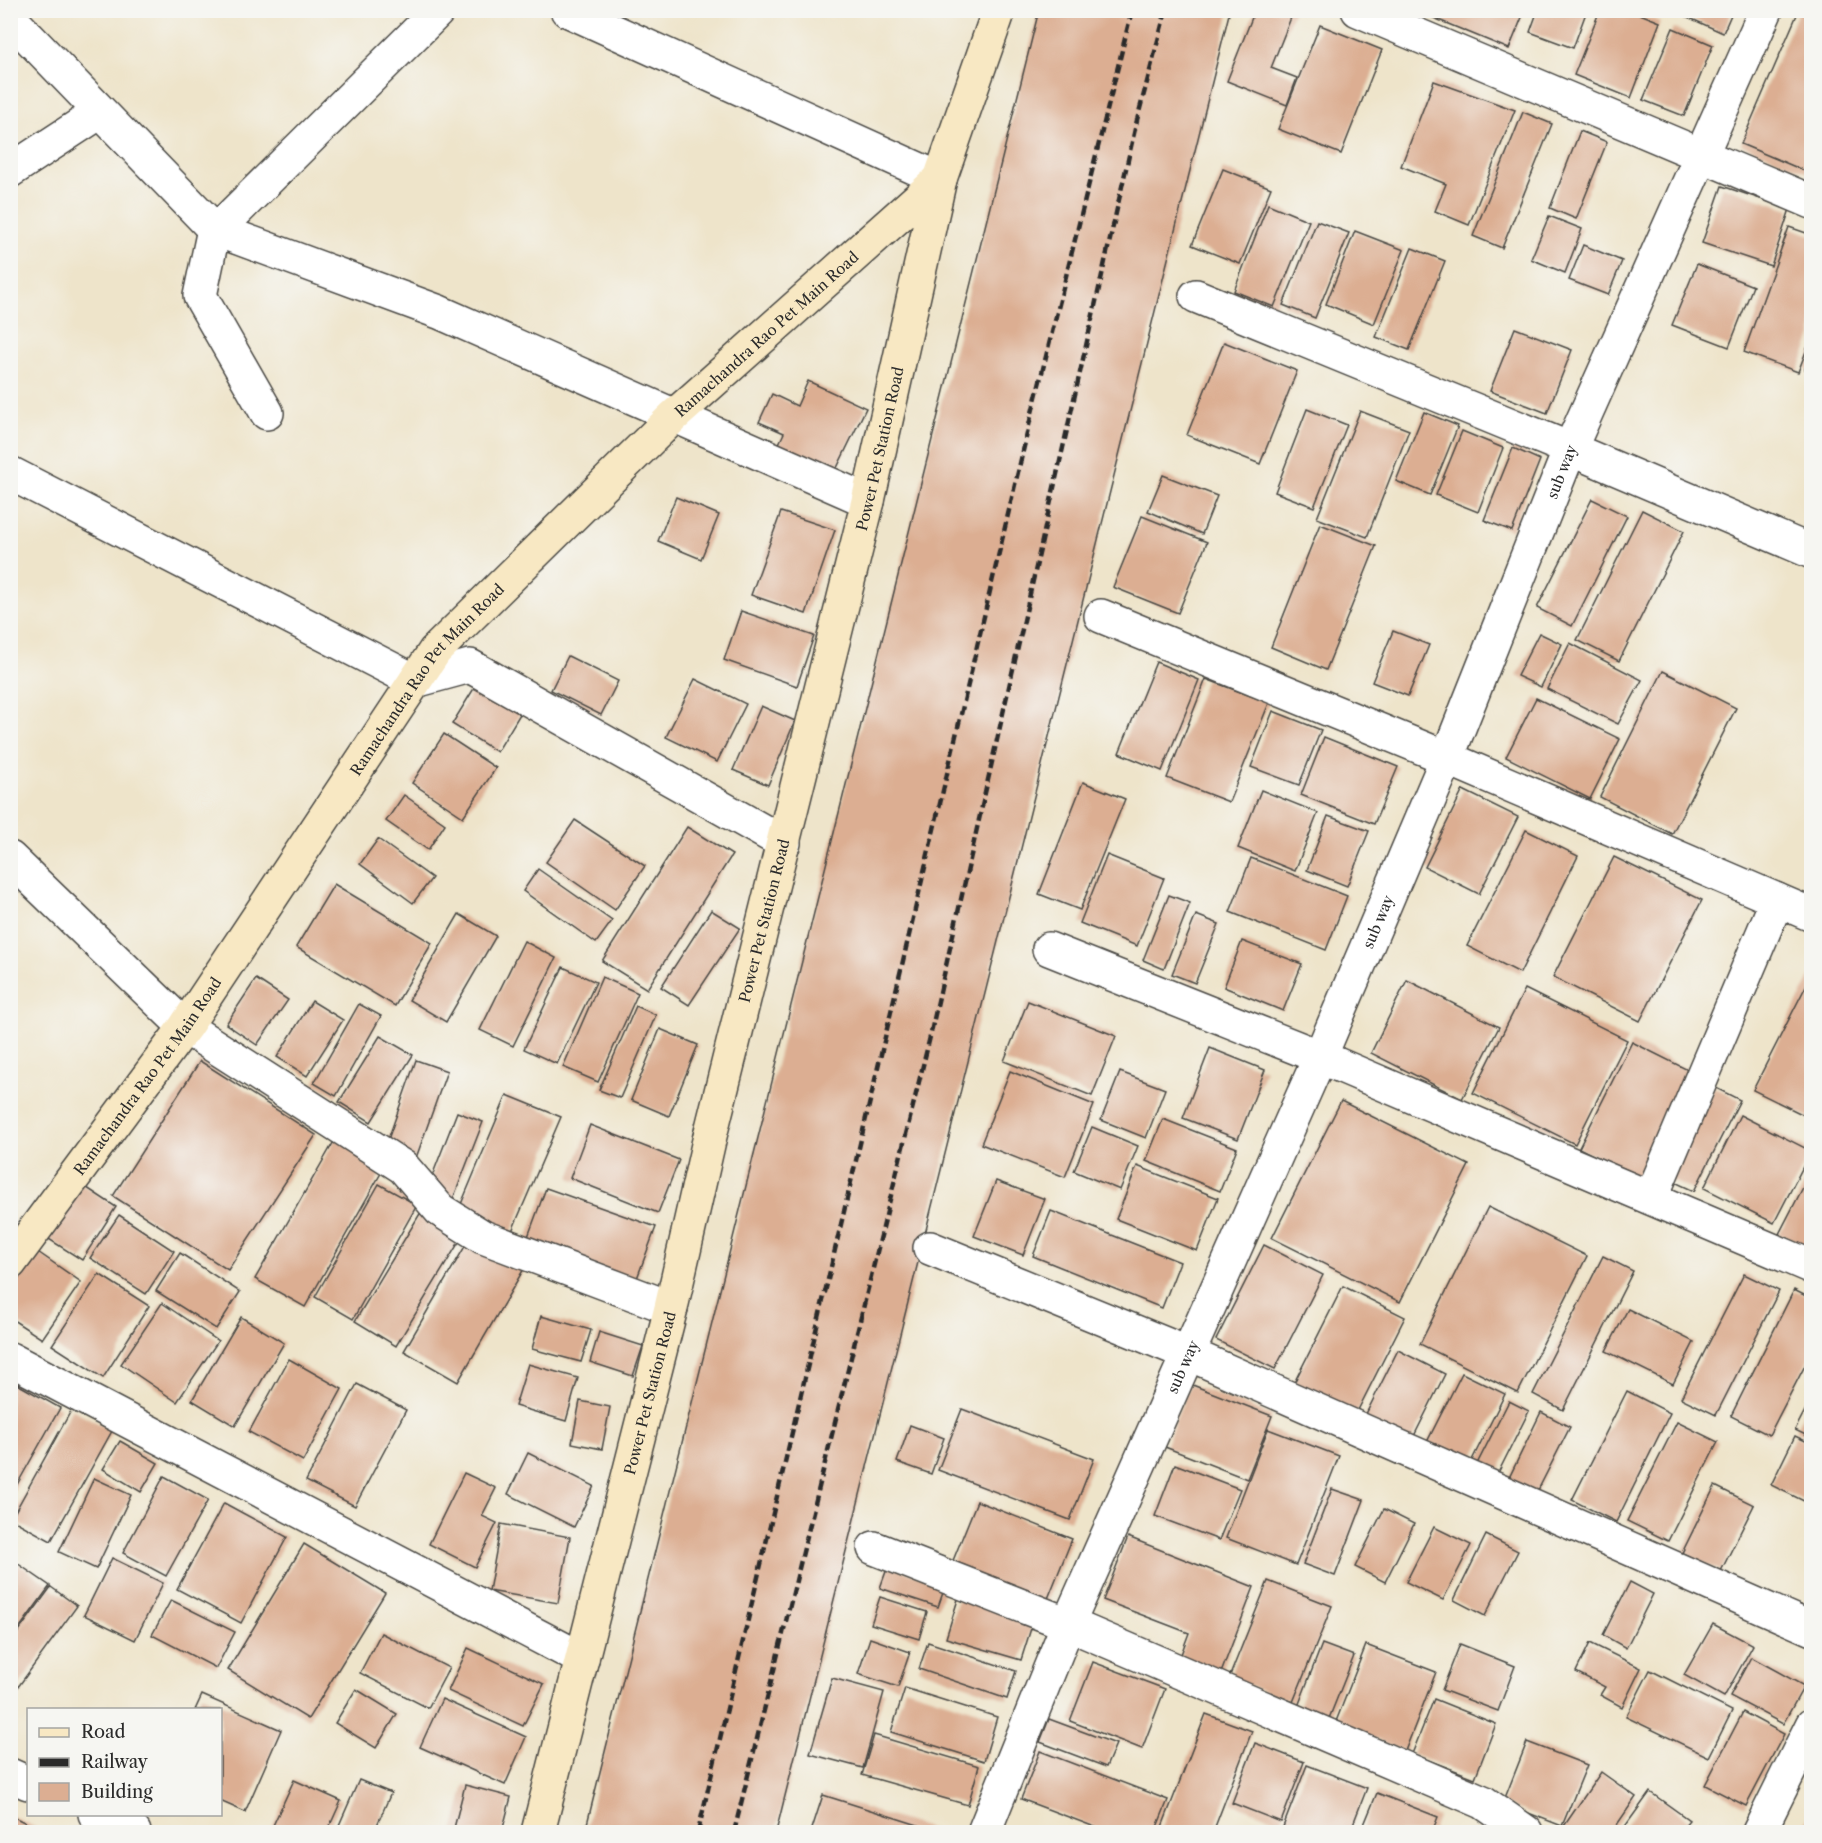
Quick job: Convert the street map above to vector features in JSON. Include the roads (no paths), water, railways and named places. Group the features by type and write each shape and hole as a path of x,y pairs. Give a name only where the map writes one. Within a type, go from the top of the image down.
{"street":[{"path":"567,10 940,178"},
{"name":"Power Pet Station Road","path":"537,1833 671,1308 710,1136 868,501 940,178 999,10"},
{"path":"1358,10 1812,202"},
{"name":"sub way","path":"984,1833 1068,1624 1320,1057 1447,758 1570,449 1766,10"},
{"path":"267,413 200,296 216,230 437,11"},
{"path":"10,18 216,230 439,312 868,501"},
{"path":"10,171 100,112"},
{"name":"Ramachandra Rao Pet Main Road","path":"10,1263 185,1028 435,651 674,416 940,178"},
{"path":"1196,296 1570,449 1812,552"},
{"path":"10,473 415,681 470,666 784,843"},
{"path":"1101,616 1447,758 1812,915"},
{"path":"10,858 185,1028 404,1167 440,1210 483,1237 671,1308"},
{"path":"1651,1198 1777,900"},
{"path":"1049,949 1320,1057 1812,1267"},
{"path":"930,1248 1187,1353 1812,1629"},
{"path":"10,1359 582,1659"},
{"path":"874,1548 1068,1624 1483,1802 1526,1833"},
{"path":"1759,1833 1812,1725"},
{"path":"10,1775 27,1783"},
{"path":"97,1816 134,1833"}],"railway":[{"path":"698,1832 1030,421 1132,10"},
{"path":"734,1832 929,1041 1137,120 1166,10"}]}
